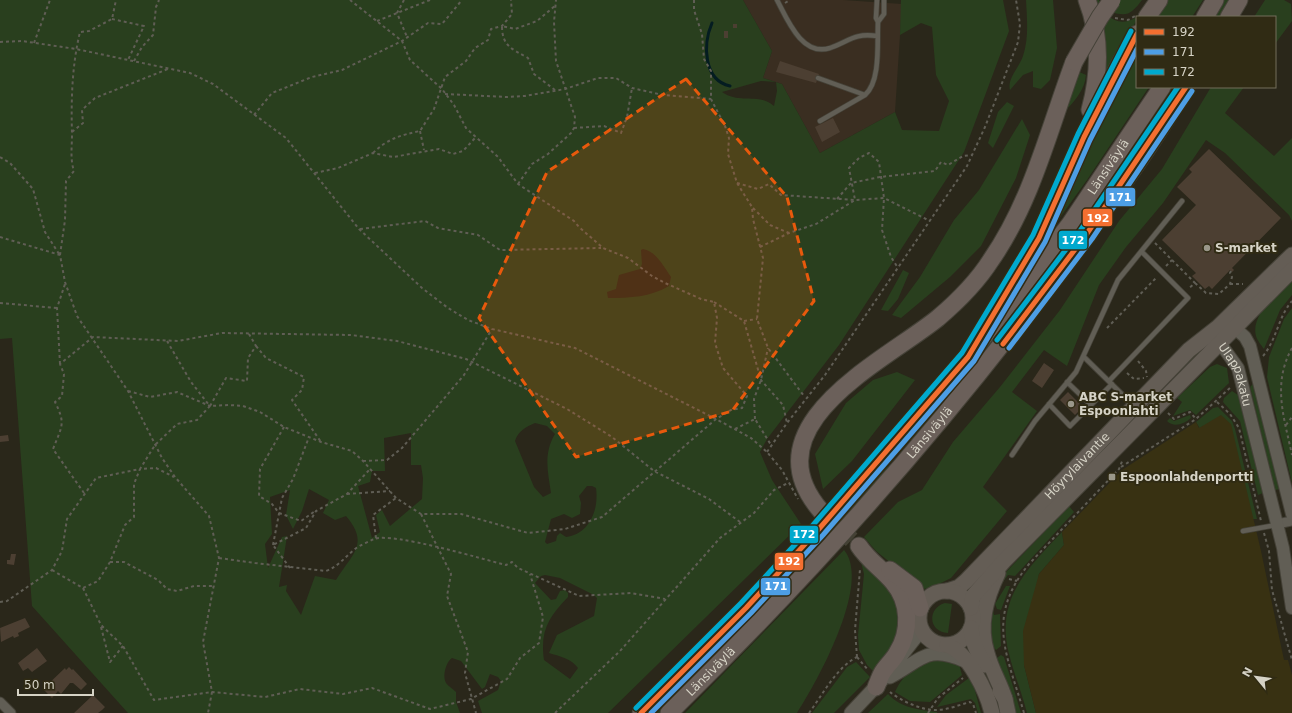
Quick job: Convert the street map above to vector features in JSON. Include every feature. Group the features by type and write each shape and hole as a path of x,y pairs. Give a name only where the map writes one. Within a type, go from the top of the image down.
{"highway":[{"path":"1084,137 1099,63 1098,42 1092,11 1087,0"},
{"path":"820,510 806,488 801,467 802,445 811,423 831,398 863,372 937,319 954,304 991,262 1013,225 1025,197 1074,62 1100,17 1112,0"},
{"path":"1142,15 1159,0"},
{"path":"1206,16 1215,0"},
{"path":"1230,16 1239,0"},
{"path":"968,357 1039,238 1084,137 1114,76 1136,36"},
{"name":"Länsiväylä","path":"641,713 746,608 818,530 968,357 1070,224 1161,88"},
{"name":"Länsiväylä","path":"669,713 759,622 905,464 981,372 1086,235 1185,88"},
{"path":"880,685 883,671 897,654 906,632 907,610 905,602 894,582 866,556 856,543 909,584 917,594 920,616"}],"main road":[{"name":"Höyrylaivantie","path":"971,608 973,596 1140,412 1189,350 1218,328 1292,255"},
{"name":"Höyrylaivantie","path":"947,591 959,587 966,581 1140,412 1220,344 1292,270"},
{"name":"Höyrylaivantie","path":"1004,561 988,599 984,618 983,634 987,654 1001,684 1006,706"},
{"path":"880,685 916,638 920,616 931,595 938,592 947,591 961,596 971,608 972,639 1006,706"},
{"path":"920,616 921,629 929,639 958,651 967,668"},
{"path":"851,713 913,656 928,647 944,645 961,640 971,628"},
{"path":"890,677 926,655 944,654 967,668 978,679 992,713"}],"street":[{"name":"Ulappakatu","path":"1292,514 1255,362 1245,337 1235,328 1218,328 1220,344 1238,368 1278,524 1290,583 1292,608"},
{"path":"1278,524 1292,521"},
{"path":"0,702 11,713"}],"lane":[{"path":"777,0 797,34 804,43 812,48 821,50 830,48 858,35 877,36"},
{"path":"820,121 871,90 875,80 878,22 876,18 877,0"},
{"path":"878,22 884,14 884,0"},
{"path":"818,78 864,95"},
{"path":"1012,455 1084,357 1118,280 1152,240 1182,201"},
{"path":"1049,404 1070,426 1091,405 1121,368 1188,298 1142,252"},
{"path":"1084,357 1140,412"},
{"path":"1067,382 1091,405"},
{"path":"1243,531 1278,524"}],"path":[{"path":"34,43 50,0"},
{"path":"112,19 116,0"},
{"path":"134,62 142,47 153,36 156,7 159,0"},
{"path":"350,0 402,41 410,60 442,89 454,105 466,128 498,157 518,184 574,221 578,227 602,248 628,258 652,276 701,299 714,302 744,321 757,319"},
{"path":"397,13 404,0"},
{"path":"377,21 430,0"},
{"path":"254,115 272,93 312,77 342,70 402,41 428,23 442,24 462,0"},
{"path":"511,0 512,14 502,26 502,36 510,48 528,58 534,74 556,90"},
{"path":"518,184 532,164 548,154 572,133 574,128 575,117 556,61 554,22 557,4 556,0"},
{"path":"694,0 694,10 702,34 704,59 711,71 711,99 725,126 729,138 728,154 737,183 752,207 770,224 789,233"},
{"path":"0,42 22,41 76,49 190,73 213,84 286,138 359,229 422,288 448,308 468,320 492,329 575,348 716,419 751,438 767,452 787,423 825,375 967,166 985,127 1018,42 1020,24 1016,0"},
{"path":"424,150 420,131 434,109 445,77 466,61 475,48 488,40 491,29 502,26 515,29 537,21 557,4"},
{"path":"397,13 407,37"},
{"path":"1113,17 1128,20 1136,17"},
{"path":"128,60 144,26 112,19 89,31 80,32 76,49 70,121 72,132 71,162 74,171 66,181 65,220 60,255 65,282 77,316 93,337 128,391 155,445 175,477 209,516 219,558 215,586 203,642 212,692 208,713"},
{"path":"72,132 83,123 82,110 95,98 168,68"},
{"path":"446,94 506,97 565,89 598,78 616,78 632,88 663,95 711,99"},
{"path":"574,128 604,126 621,133 627,117 632,88"},
{"path":"315,173 338,168 373,152 383,143 399,135 420,131"},
{"path":"373,152 393,157 424,150 439,149 453,154 463,151 476,137"},
{"path":"855,200 848,168 859,158 869,153 879,162 884,198 882,230 891,257 898,268"},
{"path":"837,199 851,182 935,171 941,162 948,165 963,156 972,155"},
{"path":"0,157 10,163 33,189 45,232 60,255"},
{"path":"737,183 758,189 769,184 781,195 855,200 884,198 930,221"},
{"path":"760,247 789,233 816,224 855,200"},
{"path":"752,207 763,258 757,319 768,348 804,396"},
{"path":"359,229 425,221 438,228 478,235 500,250 602,248"},
{"path":"0,237 60,255"},
{"path":"1152,240 1206,293 1220,294 1230,284 1232,277 1230,273 1231,271"},
{"path":"1107,328 1172,260"},
{"path":"65,282 56,308 60,364 64,374 62,396 55,402 62,417 62,426 54,449 84,493"},
{"path":"1184,294 1195,282"},
{"path":"421,514 461,514 528,533 565,530 602,517 716,419 732,410 742,408 747,396 723,368 715,343 717,318 714,302"},
{"path":"1261,358 1271,346 1280,318 1292,302"},
{"path":"0,303 56,308"},
{"path":"744,321 761,380 783,405 787,423"},
{"path":"363,461 387,460 402,448 473,362 492,329"},
{"path":"60,364 93,337 178,341 222,333 351,336 397,341 466,359 567,409 612,436 654,471 709,499 740,522"},
{"path":"249,334 256,346 266,358 304,377 302,390 292,400 321,442"},
{"path":"167,341 190,382 210,406"},
{"path":"83,588 98,581 110,562 125,526 134,517 134,484 140,469 155,445 177,424 197,420 210,406 226,378 247,381 248,358 256,346"},
{"path":"768,348 761,380 754,399 755,419 771,445"},
{"path":"1292,348 1285,362 1280,384 1292,455"},
{"path":"1121,368 1134,379 1142,380 1146,376 1146,371 1133,355"},
{"path":"1024,713 1004,648 1002,633 1003,613 1017,581 1029,564 1121,467 1196,419 1232,387"},
{"path":"128,391 150,397 176,392 210,406 243,406 260,412 284,427 321,442 346,448 363,461 396,498 421,514 451,574 447,596 468,652 465,673 476,713"},
{"path":"1168,413 1174,419 1190,412 1196,419"},
{"path":"1286,425 1292,417"},
{"path":"734,429 755,419"},
{"path":"284,427 260,469 259,496 272,504 279,513 301,521 347,494 370,469"},
{"path":"290,568 273,545 282,498 293,479 309,437"},
{"path":"0,602 7,601 52,570 62,551 67,519 96,478 140,469 156,468 175,477"},
{"path":"555,713 620,651 665,598 720,538 754,513 774,490 788,483"},
{"path":"347,494 390,491"},
{"path":"376,538 373,515 396,498"},
{"path":"273,545 306,528 316,511"},
{"path":"219,558 290,568 326,571 336,567 356,549 376,538 413,540 437,548 506,565 512,562 518,568 579,596 631,593 665,598"},
{"path":"110,562 124,562 158,580 167,589 177,591 194,586 215,586"},
{"path":"860,568 861,573 855,630 857,658 880,685 898,699 935,710 970,702 973,704 976,713"},
{"path":"52,570 83,588 101,625 110,662 123,646"},
{"path":"101,625 123,646 154,700 212,692 265,697 300,689 342,694 372,688 430,709 471,698 507,679 520,658 539,643 543,617 530,574"},
{"path":"809,713 847,662 857,658"},
{"path":"928,713 938,698 967,668"}],"highlighted area":[{"path":"686,79 787,197 814,301 732,411 576,457 479,318 547,172"}],"shaded area":[{"path":"743,0 843,0 902,4 895,112 820,153 782,84 763,78 772,51"}],"green space":[{"path":"0,0 743,0 772,51 763,78 776,82 782,84 820,153 895,112 902,130 939,131 949,101 936,75 932,27 921,23 900,35 901,0 1003,0 1009,31 964,152 839,345 767,439 760,452 772,480 801,524 608,713 482,713 478,701 498,690 501,681 498,677 490,674 485,687 482,689 461,661 452,658 445,669 444,677 447,684 456,692 456,702 460,713 128,713 32,606 12,338 0,339","holes":["761,81 776,82 777,91 774,106 762,100 736,98 722,92","641,250 648,250 656,256 671,277 669,286 647,295 624,298 608,298 607,292 616,289 619,275 640,269 642,264","535,423 547,426 555,434 551,441 547,463 551,493 543,497 534,487 515,441 520,432","411,433 411,465 421,465 423,478 422,499 390,526 382,510 376,515 380,532 372,538 358,486 370,482 372,471 385,471 384,438","587,486 596,488 596,504 587,526 574,535 566,537 560,533 557,536 556,541 547,544 545,542 551,519 564,514 572,518 580,514 581,503 579,496","309,489 329,500 323,513 335,520 346,516 357,534 358,542 353,556 336,580 315,576 301,615 286,591 287,585 279,587 287,536 282,537 268,568 265,544 272,534 270,497 290,490 286,515 293,529 302,511","545,575 560,578 594,595 597,598 594,616 557,635 549,653 569,660 578,668 570,679 544,660 543,650 543,641 547,626 555,612 568,597 568,593 565,590 560,591 556,599 551,600 535,583 541,576"]},
{"path":"1026,0 1053,0 1057,48 1050,80 1041,89 1033,87 1033,71 1023,75 1010,90 1010,81 1025,49 1027,28"},
{"path":"1091,0 1099,0 1105,11 1112,19 1123,22 1136,18 1102,87"},
{"path":"1119,0 1142,0 1129,13 1121,14 1111,12"},
{"path":"1164,0 1203,0 1193,16 1154,16"},
{"path":"1223,0 1230,0 1221,16 1214,16"},
{"path":"1265,0 1284,0 1291,4 1292,21 1276,43 1276,16 1255,16"},
{"path":"1136,44 1136,88 1148,88 1087,180 1056,223 1106,103"},
{"path":"1077,71 1086,75 1084,85 1079,94 1065,111"},
{"path":"1169,88 1177,88 1113,185 1035,292 913,442 911,440 912,436"},
{"path":"1210,88 1243,88 1225,113 1274,156 1292,138 1292,221 1289,215 1225,153 1206,140 1163,203 1126,247 1099,285 1067,366 1044,350 1012,392 1037,411 983,487 1007,511 951,578 931,588 923,589 876,551 864,537 898,502 922,490 953,442 1000,387 1060,310 1119,221 1162,169"},
{"path":"1007,102 1014,106 993,148 988,143 998,112"},
{"path":"1022,119 1030,135 1016,178 981,246 950,277 901,318 892,315 920,277 954,220 979,190"},
{"path":"903,270 909,273 898,299 888,311 881,310"},
{"path":"1292,275 1292,295 1280,310 1264,349 1256,336 1255,328 1257,320 1261,311 1273,295"},
{"path":"1292,308 1292,483 1267,377 1269,357 1284,319"},
{"path":"1205,348 1170,388 1167,384 1190,360"},
{"path":"1217,364 1227,368 1229,383 1196,415 1190,410 1173,416 1182,402 1177,398 1210,367"},
{"path":"897,372 915,380 852,461 823,489 815,454 846,403 873,380"},
{"path":"1254,383 1280,489 1275,490 1250,387"},
{"path":"1232,391 1238,395 1263,493 1258,495 1240,421 1223,402 1224,398"},
{"path":"1218,407 1232,421 1235,429 1257,519 1253,519 1196,422 1213,408"},
{"path":"1190,415 1191,418 1176,425 1167,421 1170,418 1174,421"},
{"path":"887,465 889,470 776,593 660,713 652,713"},
{"path":"1069,506 1074,512 1015,576 1008,575 1000,586 1002,578 1007,571"},
{"path":"1062,532 1064,545 1039,574 1024,665 1036,713 1027,713 1009,654 1006,634 1006,617 1010,601 1026,572"},
{"path":"844,550 851,565 851,585 847,608 828,657 797,713 685,713"},
{"path":"860,558 883,578 900,603 900,637 875,673 867,665 859,650 858,635 864,574"},
{"path":"1006,586 1010,586 1001,610 997,609 995,604"},
{"path":"945,603 952,604 948,633 941,632 937,629 932,620 935,610"},
{"path":"992,606 994,615 1000,614 1001,646 996,650 992,645 989,635"},
{"path":"1001,655 1004,657 1021,713 1012,713 994,660"},
{"path":"938,659 959,664 962,675 930,702 910,701 895,692 903,679 912,670 923,664"},
{"path":"856,662 870,677 834,713 812,713 847,667"},
{"path":"969,678 974,687 981,713 978,713 975,703 971,699 937,707 946,695"},
{"path":"888,694 893,699 911,708 937,713 868,713"}],"sand":[{"path":"1221,415 1231,424 1261,551 1284,660 1288,660 1292,675 1292,713 1036,713 1024,665 1023,631 1039,574 1064,545 1062,532 1122,470 1196,422 1199,428"}],"building":[{"path":"733,24 737,24 737,28 733,28"},
{"path":"724,31 728,31 728,38 724,38"},
{"path":"780,61 819,74 816,83 776,72"},
{"path":"833,118 840,132 822,142 815,127"},
{"path":"1209,149 1281,218 1232,268 1234,270 1232,272 1230,270 1212,289 1209,286 1205,289 1192,276 1196,273 1162,240 1196,205 1177,187 1192,172 1189,169"},
{"path":"1044,363 1054,370 1042,388 1032,381"},
{"path":"1068,392 1083,407 1075,415 1060,400"},
{"path":"8,435 9,441 0,442 0,436"},
{"path":"11,554 16,554 14,565 7,564 7,560 10,560"},
{"path":"25,618 30,627 18,633 19,636 14,638 13,636 1,642 0,628"},
{"path":"37,648 47,661 32,672 28,668 23,671 18,663"},
{"path":"69,667 72,670 73,669 87,684 81,690 73,683 70,683 61,694 58,691 52,698 43,689 65,668 66,670"},
{"path":"93,695 105,707 102,710 98,713 74,713"}],"waterway":[{"path":"712,23 707,41 710,69 715,77 721,82 730,86"}],"tunnel":[{"path":"821,511 852,540"}],"transit line":[{"name":"172","path":"636,708 741,603 813,525 962,353 1033,235 1078,134 1131,31"},
{"name":"192","path":"641,713 746,608 818,530 968,357 1039,238 1084,137 1136,36"},
{"name":"171","path":"651,713 751,613 823,535 974,361 1045,242 1090,140 1136,51"},
{"name":"172","path":"997,340 1080,231 1177,88"},
{"name":"192","path":"1003,344 1086,235 1185,88"},
{"name":"171","path":"1009,348 1092,239 1192,91"}],"place":[{"name":"S-market","path":"1207,248"},
{"name":"ABC S-market Espoonlahti","path":"1071,404"},
{"name":"Espoonlahdenportti","path":"1112,477"}]}
